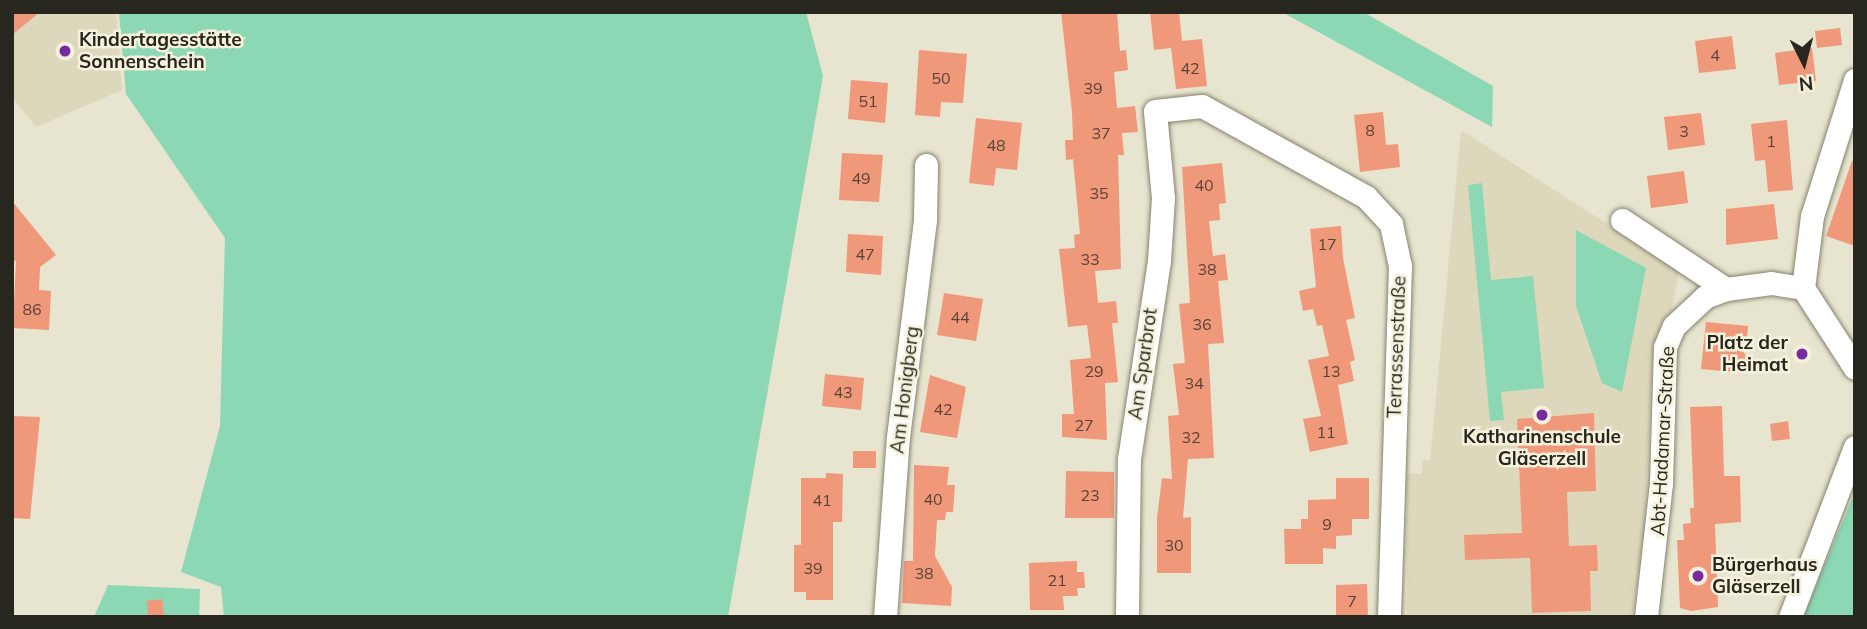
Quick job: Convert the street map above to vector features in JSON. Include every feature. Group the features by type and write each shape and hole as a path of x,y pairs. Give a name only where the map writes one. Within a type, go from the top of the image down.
{"street":[{"path":"1855,80 1812,216 1803,288 1855,368"},
{"name":"Terrassenstraße","path":"1155,111 1202,106 1366,197 1391,224 1400,266 1389,617"},
{"name":"Am Sparbrot","path":"1127,617 1129,459 1159,261 1163,198 1155,111"},
{"name":"Am Honigberg","path":"885,617 898,437 925,219 926,164"},
{"path":"1622,220 1726,289"},
{"name":"Abt-Hadamar-Straße","path":"1646,617 1660,509 1665,346 1688,309 1726,289 1770,283 1803,288"},
{"path":"1790,617 1855,447"}],"shaded area":[{"name":"Kindertagesstätte Sonnenschein","path":"12,12 116,12 122,90 36,127 12,97"},
{"name":"Katharinenschule Gläserzell","path":"1461,130 1679,270 1672,309 1652,360 1644,542 1632,617 1407,617 1407,474 1422,474 1422,460 1430,461"}],"green space":[{"path":"119,12 806,12 823,76 728,617 224,617 221,587 181,572 220,426 225,238 126,94"},
{"path":"1282,12 1363,12 1493,86 1492,127"},
{"path":"1482,183 1491,280 1533,276 1544,388 1501,392 1504,420 1490,421 1468,185"},
{"path":"1576,230 1646,268 1622,392 1602,383 1576,306"},
{"path":"1855,492 1855,617 1803,617"},
{"path":"108,585 200,589 199,617 94,617"}],"building":[{"path":"12,12 40,12 12,35"},
{"path":"1061,12 1117,12 1120,51 1126,50 1128,70 1114,72 1117,108 1135,106 1138,132 1122,133 1124,155 1118,155 1121,269 1095,271 1098,303 1116,301 1118,323 1112,323 1118,382 1105,383 1107,440 1062,437 1062,414 1074,414 1070,360 1091,358 1087,325 1068,327 1059,249 1075,248 1074,235 1080,234 1073,159 1066,160 1065,140 1073,140"},
{"path":"1150,12 1179,12 1182,41 1202,39 1207,86 1176,89 1171,48 1154,50"},
{"path":"1840,28 1842,45 1817,48 1815,31"},
{"path":"1732,36 1736,69 1699,73 1695,41"},
{"path":"1812,48 1816,81 1779,85 1775,53"},
{"path":"919,50 967,54 963,103 941,102 940,117 915,115"},
{"path":"851,80 888,83 885,123 848,119"},
{"path":"1383,112 1386,145 1398,144 1400,167 1360,172 1354,115"},
{"path":"1701,113 1705,145 1668,150 1664,117"},
{"path":"976,118 1022,123 1017,170 996,168 994,186 969,183"},
{"path":"1787,120 1793,190 1768,192 1765,160 1755,161 1751,124"},
{"path":"842,153 883,155 879,202 839,200"},
{"path":"1852,161 1855,162 1855,246 1826,236"},
{"path":"1222,163 1226,203 1219,204 1220,220 1209,221 1213,256 1225,254 1228,280 1218,281 1224,343 1208,344 1214,458 1188,459 1183,518 1191,517 1191,573 1157,573 1157,518 1162,478 1172,479 1168,416 1179,415 1173,364 1185,363 1179,304 1190,303 1182,167"},
{"path":"1684,171 1688,203 1651,208 1647,176"},
{"path":"12,201 56,255 40,267 39,290 51,291 49,330 13,328 16,260 12,263"},
{"path":"1774,204 1778,239 1726,245 1726,209"},
{"path":"1341,226 1343,258 1355,318 1346,320 1355,360 1350,362 1354,381 1338,385 1348,444 1310,452 1303,419 1321,416 1308,360 1329,356 1322,325 1317,326 1313,309 1303,311 1299,291 1316,287 1310,229"},
{"path":"848,234 883,236 881,275 846,272"},
{"path":"944,293 983,299 976,341 937,335"},
{"path":"1706,322 1748,326 1744,373 1701,369"},
{"path":"825,374 864,378 861,410 822,406"},
{"path":"930,375 966,387 957,438 920,432"},
{"path":"1722,406 1724,476 1740,476 1741,522 1715,524 1718,607 1691,611 1680,608 1677,540 1684,540 1683,524 1691,523 1690,508 1694,508 1690,407"},
{"path":"1594,413 1596,491 1567,492 1569,546 1597,545 1598,571 1590,571 1591,611 1532,613 1530,558 1465,560 1464,535 1522,533 1517,419"},
{"path":"12,416 40,417 30,519 12,518"},
{"path":"1788,421 1790,439 1772,441 1770,424"},
{"path":"853,451 876,451 876,468 853,468"},
{"path":"914,465 949,467 947,485 955,485 953,512 946,512 945,520 937,520 935,556 952,587 951,606 902,603 904,561 913,561"},
{"path":"1066,471 1114,472 1114,518 1065,518"},
{"path":"826,473 843,474 842,522 833,522 833,600 806,600 806,592 794,592 794,545 801,545 801,478 826,478"},
{"path":"1336,478 1369,478 1369,519 1352,519 1352,535 1336,536 1336,549 1323,548 1323,564 1285,564 1284,529 1301,529 1301,519 1308,519 1308,500 1336,499"},
{"path":"1077,561 1077,572 1084,572 1085,588 1077,588 1078,596 1063,596 1064,610 1030,610 1029,563"},
{"path":"1367,584 1368,617 1336,617 1336,585"},
{"path":"162,599 164,616 148,617 147,601"}],"place":[{"name":"Kindertagesstätte Sonnenschein","path":"65,51"},
{"name":"Platz der Heimat","path":"1802,354"},
{"name":"Katharinenschule Gläserzell","path":"1542,415"},
{"name":"Bürgerhaus Gläserzell","path":"1698,576"}]}
